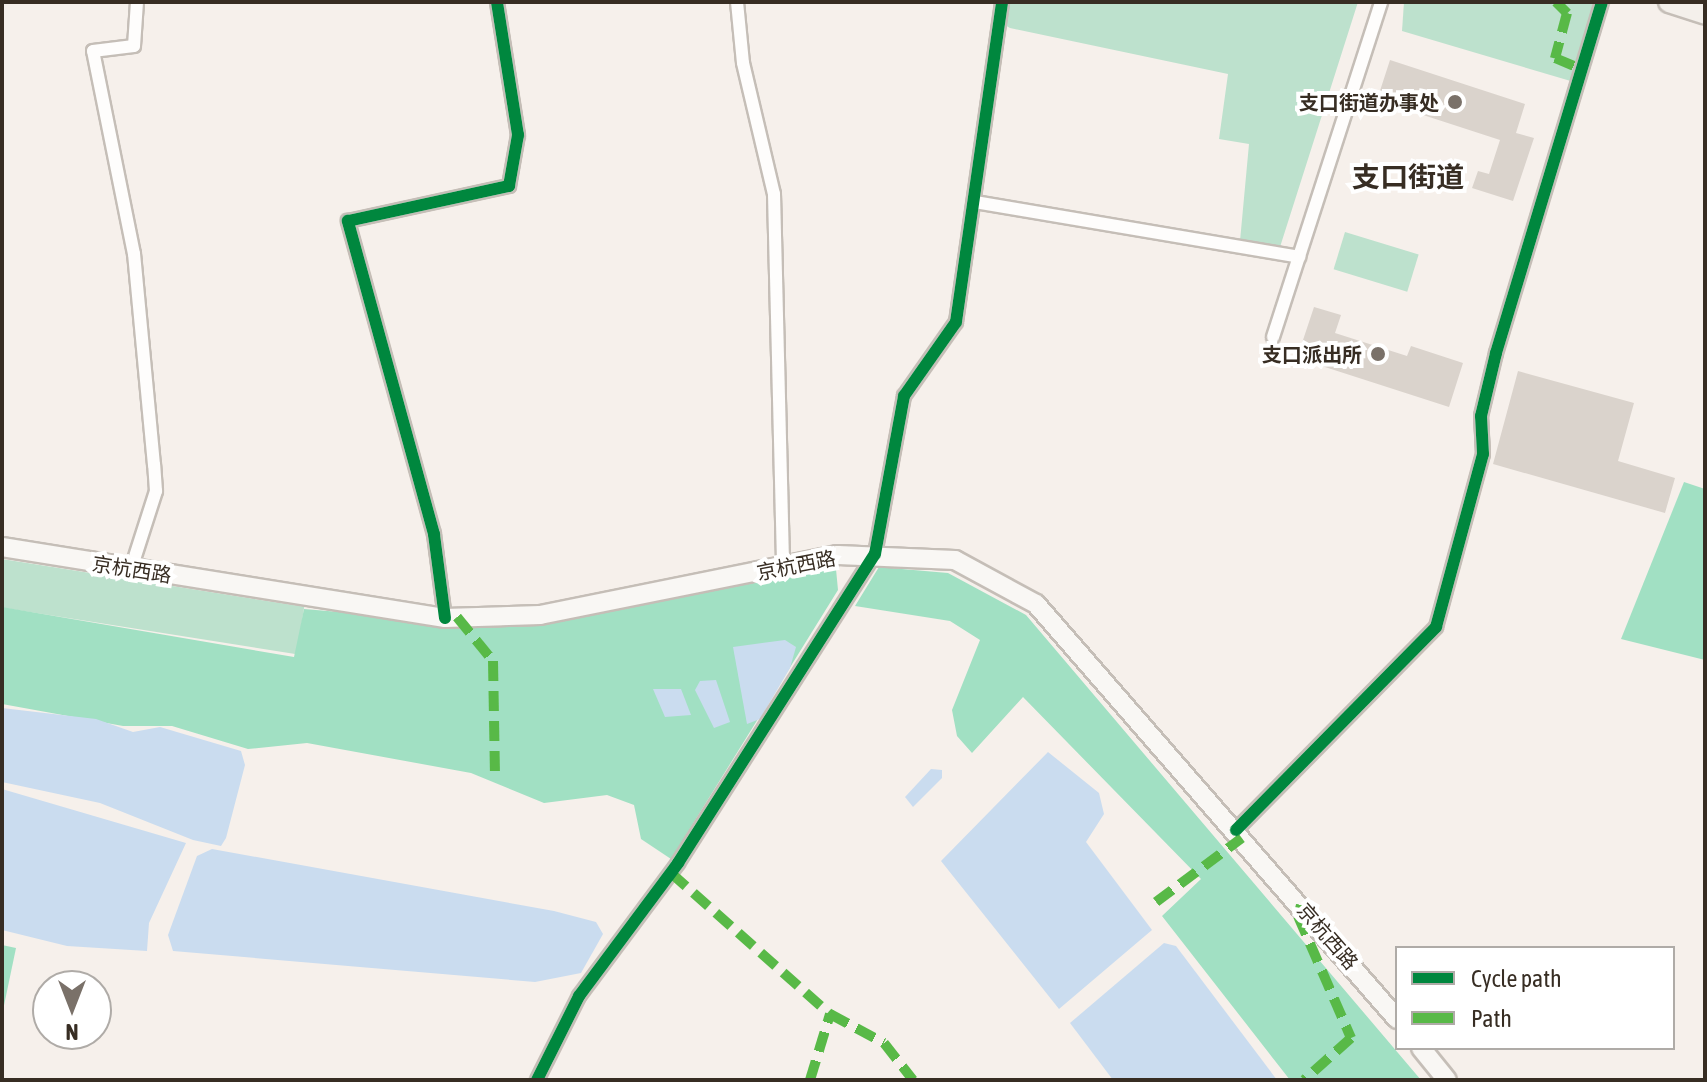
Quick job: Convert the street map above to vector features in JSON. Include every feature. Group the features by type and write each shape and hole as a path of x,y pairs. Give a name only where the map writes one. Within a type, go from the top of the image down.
{"main road":[{"path":"1669,2 1705,14"},
{"name":"京杭西路","path":"2,547 445,618 540,615 783,567 875,554 955,560 1036,604 1236,830 1395,1017"},
{"path":"1423,1050 1447,1080"}],"street":[{"path":"131,569 156,491 134,254 93,51 134,46 137,2"},
{"path":"445,618 434,534 348,221 509,186 518,135 497,2"},
{"path":"737,2 743,63 774,194 783,567"},
{"path":"537,1080 579,996 678,863 875,554 904,396 956,322 1002,2"},
{"path":"1273,337 1381,2"},
{"path":"1236,830 1436,627 1483,454 1481,416 1496,353 1602,2"},
{"path":"975,202 1299,257"}],"green space":[{"path":"1007,2 1358,2 1280,247 1240,241 1249,144 1219,139 1228,74 1010,28 1003,24"},
{"path":"1404,2 1596,2 1574,82 1402,31"},
{"path":"1345,232 1419,255 1407,292 1334,269"},
{"path":"1684,482 1705,489 1705,660 1621,639"},
{"path":"2,559 304,607 297,654 2,608"},
{"path":"822,566 836,569 838,590 671,859 641,839 634,805 607,795 544,803 471,773 307,743 248,749 172,726 123,726 2,704 2,607 294,657 304,609 515,627"},
{"path":"879,567 948,573 1026,615 1421,1080 1290,1080 1162,916 1201,879 1023,697 972,753 957,736 952,710 980,640 950,621 855,606"},
{"path":"2,945 16,948 2,1015"}],"water":[{"path":"785,640 796,647 790,668 760,719 747,724 733,647"},
{"path":"716,680 730,722 714,728 695,690 700,681"},
{"path":"653,689 681,689 691,715 665,717"},
{"path":"2,708 96,719 133,732 160,727 241,751 245,765 226,838 221,846 193,840 100,803 2,782"},
{"path":"1048,752 1099,793 1104,814 1086,842 1152,930 1059,1009 941,861"},
{"path":"931,769 942,770 942,778 913,807 905,797"},
{"path":"2,789 186,843 149,923 147,951 67,946 2,930"},
{"path":"212,849 554,911 596,922 603,934 581,973 535,982 173,951 168,935 197,856"},
{"path":"1164,943 1176,946 1277,1080 1113,1080 1070,1023"}],"building":[{"path":"1390,60 1525,104 1516,133 1534,138 1513,201 1472,188 1478,171 1489,174 1500,140 1377,100"},
{"path":"1314,307 1341,315 1335,333 1407,356 1411,346 1463,363 1449,407 1297,358"},
{"path":"1518,371 1634,403 1618,461 1675,478 1665,513 1493,464"}],"marked path":[{"path":"1556,2 1567,13 1555,58 1583,70"},
{"path":"457,617 493,661 495,779"},
{"path":"1156,902 1242,838"},
{"path":"671,873 830,1014 884,1043 913,1080"},
{"path":"1301,905 1298,916 1351,1038 1304,1080"},
{"path":"810,1080 830,1014"}],"cycle path":[{"path":"445,618 434,534 348,221 509,186 518,135 497,2"},
{"path":"537,1080 579,996 678,863 875,554 904,396 956,322 1002,2"},
{"path":"1236,830 1436,627 1483,454 1481,416 1496,353 1602,2"}],"place":[{"name":"支口街道办事处","path":"1455,102"},
{"name":"支口派出所","path":"1378,354"}],"district":[{"name":"支口街道","path":"1408,177"}]}
